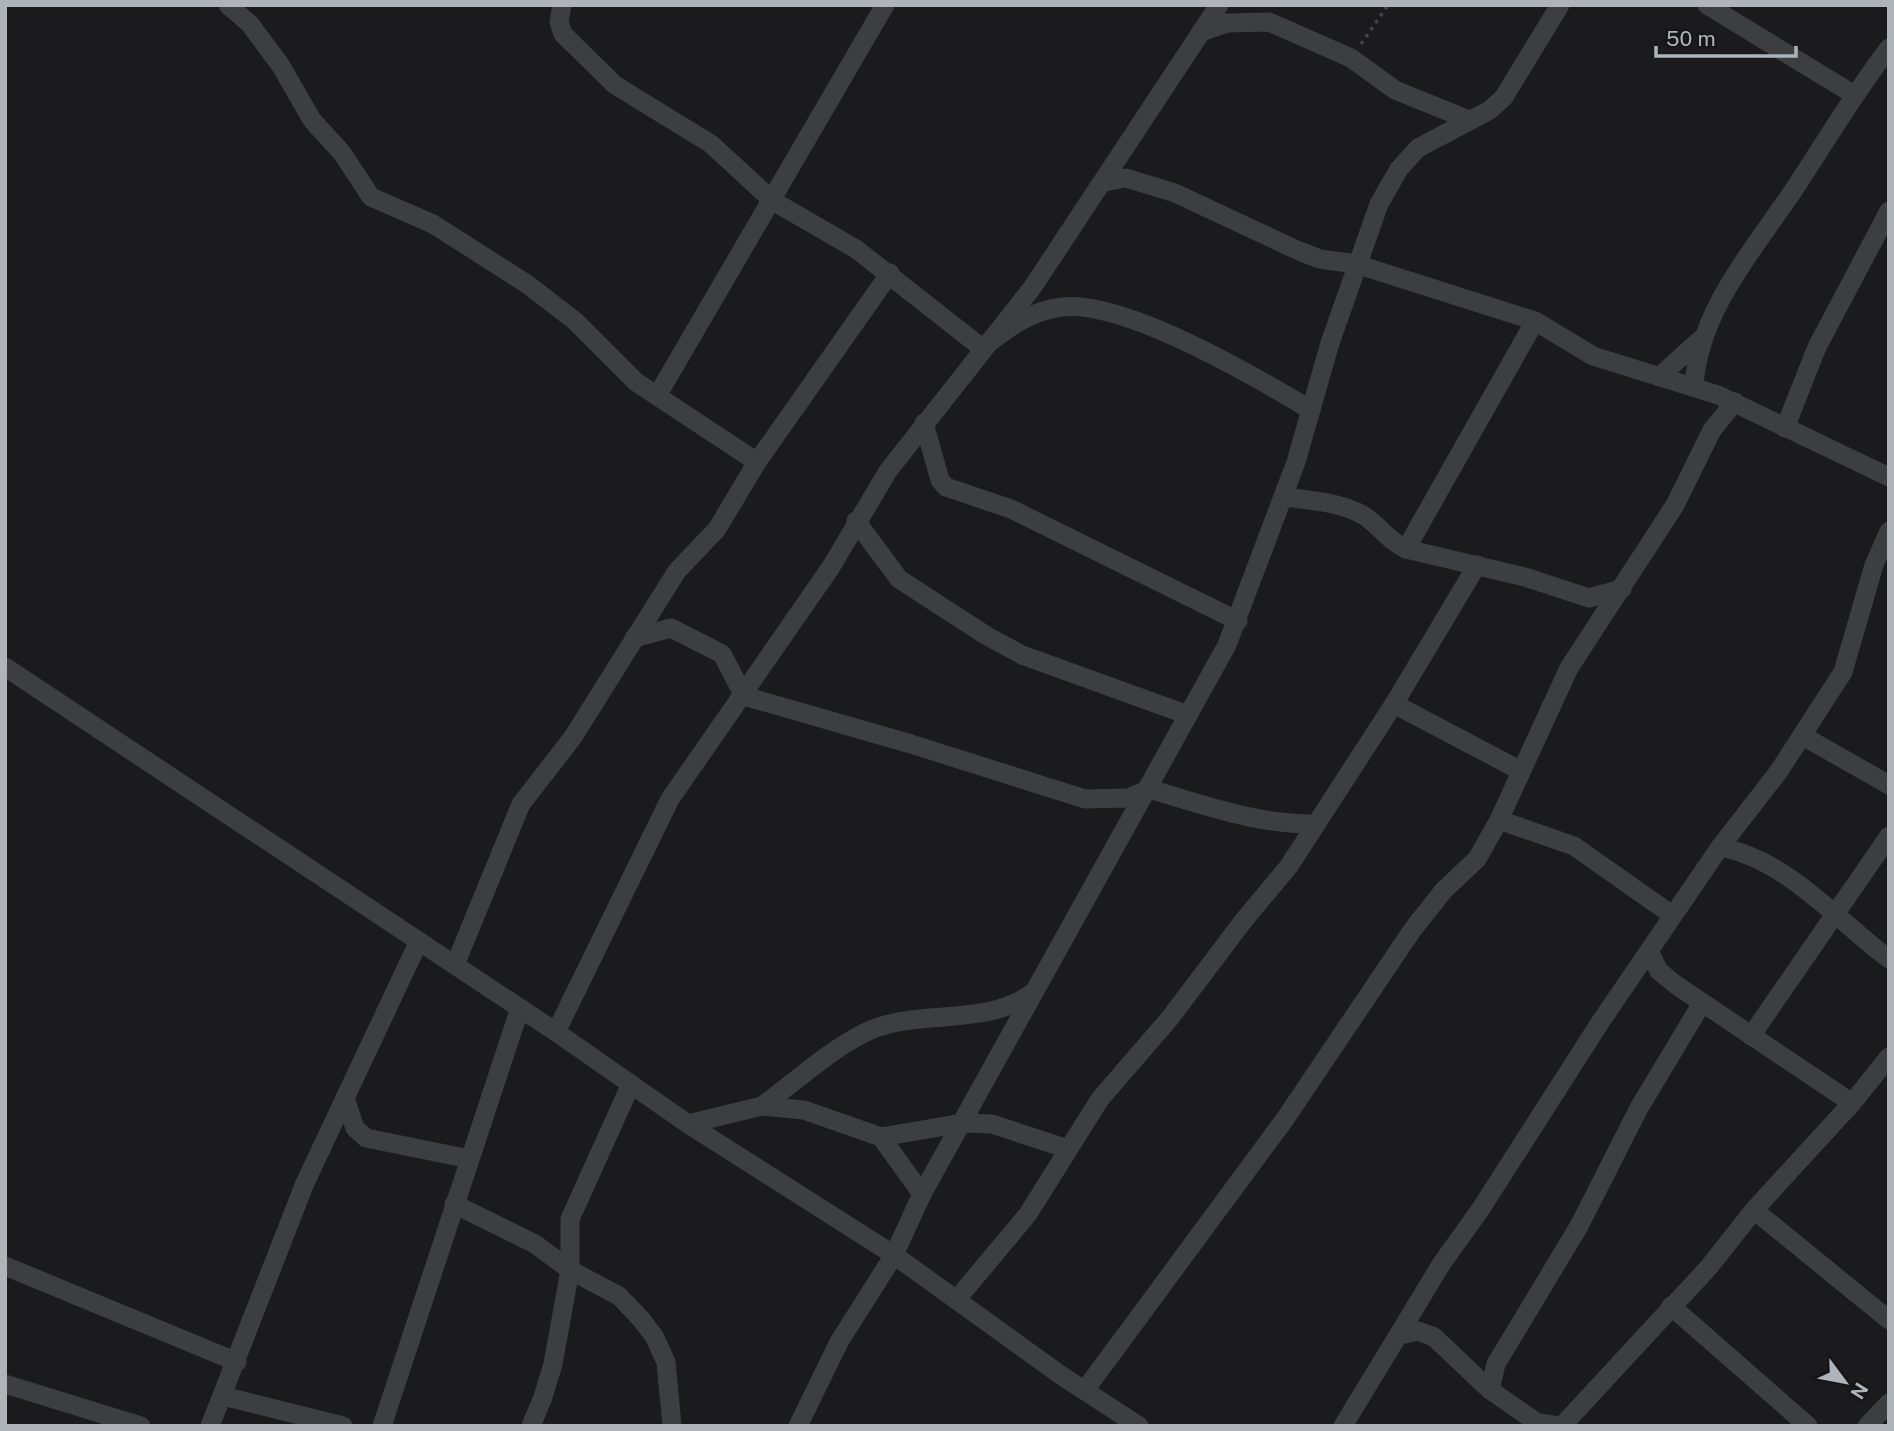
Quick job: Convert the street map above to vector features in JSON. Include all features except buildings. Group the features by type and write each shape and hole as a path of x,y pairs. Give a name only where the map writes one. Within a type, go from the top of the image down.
{"street":[{"path":"229,5 250,24 281,66 312,120 342,153 371,197 433,224 527,284 575,321 636,382 757,462"},
{"path":"562,5 559,22 564,34 615,85 711,144 773,201 856,249 890,273 982,348"},
{"path":"657,396 885,5"},
{"path":"556,1032 670,799 831,567 888,471 982,348 1032,288 1219,5"},
{"path":"798,1426 839,1342 894,1255 922,1194 1149,789 1238,621 1283,497 1356,264 1380,204 1399,169 1418,149 1490,110 1515,83 1560,5"},
{"path":"1707,5 1730,11 1853,94"},
{"path":"1200,32 1265,14 1351,58 1395,90 1469,120"},
{"path":"1694,386 1696,358 1704,336 1734,277 1853,94 1889,48"},
{"path":"1119,158 1126,178"},
{"path":"1104,182 1126,178 1196,201 1299,251 1356,264 1535,321 1593,356 1694,386 1735,402 1889,477"},
{"path":"1785,428 1817,347 1889,211"},
{"path":"455,965 521,804 573,737 677,571 717,529 757,462 890,273"},
{"path":"982,348 1025,316 1062,307 1091,309 1138,322 1245,370 1311,410"},
{"path":"1406,549 1535,321"},
{"path":"1659,377 1704,336"},
{"path":"1085,1391 1285,1119 1413,929 1444,890 1477,859 1499,820 1569,668 1675,505 1712,430 1735,402"},
{"path":"924,423 940,480 946,487 1011,509 1238,621"},
{"path":"1283,497 1349,509 1365,516 1393,542 1406,549 1525,577 1588,598 1622,589"},
{"path":"856,522 899,579 987,636 1022,655 1188,715"},
{"path":"1343,1426 1442,1263 1480,1210 1672,915 1803,736 1843,672 1874,565 1889,531"},
{"path":"957,1299 1028,1214 1100,1099 1170,1018 1289,866 1359,754 1394,704 1477,565"},
{"path":"634,638 671,628 722,654 744,696 911,744 1085,799 1129,798 1149,789 1246,818 1281,824 1316,824"},
{"path":"5,667 556,1032 688,1124 894,1255 1085,1391 1118,1420 1139,1426"},
{"path":"1394,704 1521,771"},
{"path":"1803,736 1889,785"},
{"path":"1499,820 1574,845 1672,915"},
{"path":"1751,1036 1889,836"},
{"path":"1720,847 1756,857 1889,959"},
{"path":"210,1426 304,1183 419,941"},
{"path":"1649,951 1659,971 1702,1003 1852,1103"},
{"path":"762,1106 829,1057 872,1030 896,1023 999,1010 1018,1003 1034,991"},
{"path":"1490,1390 1496,1364 1579,1226 1639,1108 1702,1003"},
{"path":"382,1426 520,1008"},
{"path":"1400,1335 1418,1331 1434,1336 1490,1390 1537,1424 1561,1426 1709,1267 1754,1210 1852,1103 1889,1057"},
{"path":"531,1426 552,1364 570,1270 570,1219 631,1084"},
{"path":"345,1098 355,1128 366,1138 470,1159"},
{"path":"688,1124 762,1106 804,1110 881,1137 963,1123 1000,1126 1068,1149"},
{"path":"881,1137 922,1194"},
{"path":"454,1204 535,1244 570,1270 619,1296 654,1336 667,1362 672,1426"},
{"path":"1754,1210 1889,1320"},
{"path":"5,1266 237,1362"},
{"path":"1671,1306 1808,1426"},
{"path":"1468,1369 1496,1364"},
{"path":"5,1384 141,1426"},
{"path":"223,1396 343,1426"},
{"path":"1867,1426 1889,1403"}],"path":[{"path":"1351,58 1388,5"}]}
